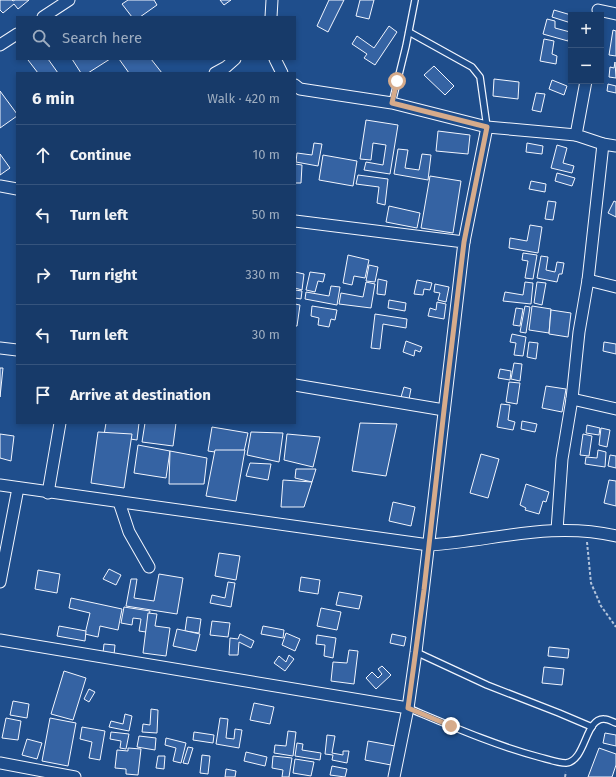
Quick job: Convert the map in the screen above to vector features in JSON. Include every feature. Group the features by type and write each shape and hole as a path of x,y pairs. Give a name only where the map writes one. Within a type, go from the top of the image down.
{"street":[{"path":"45,16 69,0"},
{"path":"269,15 272,0"},
{"path":"598,8 616,14"},
{"path":"0,44 16,35"},
{"path":"217,72 234,60"},
{"path":"276,60 282,72"},
{"path":"576,135 585,84"},
{"path":"296,88 392,103 487,127 576,135 603,144 616,146"},
{"path":"394,777 408,708 416,652 464,242 487,127"},
{"path":"557,530 562,459 572,399 579,332 588,280 603,144"},
{"path":"0,186 16,189"},
{"path":"296,221 464,242"},
{"path":"588,280 616,287"},
{"path":"0,348 16,350"},
{"path":"296,385 444,410"},
{"path":"572,399 616,409"},
{"path":"48,493 60,424"},
{"path":"0,486 428,545 454,543 518,533 557,530 586,531 616,536"},
{"path":"0,582 18,488"},
{"path":"119,502 130,537 149,567"},
{"path":"0,640 408,708"},
{"path":"0,763 75,777"}],"lane":[{"path":"392,103 415,0"},
{"path":"409,32 472,67 480,77 487,127"},
{"path":"416,652 487,685 592,727"},
{"path":"408,708 493,743 566,763 572,761 576,757 596,722 604,719 616,723"}],"path":[{"path":"586,531 591,583 601,606 616,627"}],"building":[{"path":"0,0 29,0 18,9 14,4 3,13 0,10"},
{"path":"128,0 154,0 157,5 141,16 131,16 122,4"},
{"path":"220,0 231,0 224,5"},
{"path":"329,0 344,0 328,32 317,26"},
{"path":"360,0 374,0 369,19 356,16"},
{"path":"554,10 568,14 568,22 552,17"},
{"path":"547,19 555,21 555,28 568,31 568,41 543,34"},
{"path":"389,26 397,32 375,65 364,58 367,54 352,44 357,36 374,48"},
{"path":"613,30 616,31 616,56 609,55"},
{"path":"544,39 554,41 552,54 557,56 556,64 540,61"},
{"path":"28,60 49,60 57,72 37,72"},
{"path":"73,60 108,60 90,72 80,72"},
{"path":"120,60 152,60 161,72 128,72"},
{"path":"615,62 616,78 609,77 610,67 614,68"},
{"path":"434,66 454,86 445,95 424,75"},
{"path":"494,79 519,82 518,99 493,96"},
{"path":"552,80 567,86 564,95 549,89"},
{"path":"608,84 616,86 616,93 607,91"},
{"path":"0,91 16,113 16,117 0,128"},
{"path":"536,93 545,94 541,112 532,110"},
{"path":"366,120 398,125 390,174 364,170 366,162 383,165 386,145 373,143 371,160 360,159"},
{"path":"438,131 470,135 468,154 436,151"},
{"path":"314,143 322,144 318,166 296,162 297,153 312,155"},
{"path":"527,143 543,146 542,154 526,152"},
{"path":"557,145 567,148 563,163 574,166 572,173 551,168"},
{"path":"398,149 408,150 405,168 419,170 422,154 431,155 428,180 394,174"},
{"path":"0,154 10,168 0,175"},
{"path":"323,155 357,161 353,186 319,180"},
{"path":"296,164 302,165 301,183 296,183"},
{"path":"557,173 575,178 572,186 555,181"},
{"path":"358,175 388,179 385,205 377,203 379,187 356,184"},
{"path":"430,176 461,181 453,233 421,228"},
{"path":"531,181 546,184 545,192 529,189"},
{"path":"548,201 556,202 553,220 545,219"},
{"path":"614,201 616,202 616,217 608,213"},
{"path":"389,206 420,213 417,228 386,222"},
{"path":"530,225 542,227 538,253 509,248 510,238 527,241"},
{"path":"523,253 537,255 533,279 525,278 528,261 522,260"},
{"path":"348,255 369,260 365,278 354,276 352,285 343,283"},
{"path":"541,256 548,257 546,270 555,272 557,262 564,263 562,274 559,274 557,282 537,278"},
{"path":"369,265 378,267 375,282 366,281"},
{"path":"296,272 304,274 302,290 296,288"},
{"path":"310,272 325,274 323,282 318,281 315,292 306,290"},
{"path":"378,279 387,281 385,295 377,294"},
{"path":"417,280 432,283 430,290 424,289 423,295 414,294"},
{"path":"366,282 375,284 371,308 339,304 341,293 363,297"},
{"path":"525,282 533,283 531,304 503,301 505,292 523,295"},
{"path":"537,282 546,283 542,305 534,303"},
{"path":"435,284 449,287 446,302 438,300 440,293 434,292"},
{"path":"331,286 340,287 337,305 305,299 306,292 329,296"},
{"path":"296,290 302,291 301,299 296,298"},
{"path":"389,300 406,303 405,311 388,308"},
{"path":"437,302 446,304 444,319 428,316 430,308 436,310"},
{"path":"296,304 300,305 296,326"},
{"path":"312,306 337,310 335,320 331,319 329,327 318,325 319,318 311,316"},
{"path":"525,306 530,307 526,333 520,332"},
{"path":"532,306 551,309 549,333 529,330"},
{"path":"516,308 523,309 520,326 513,325"},
{"path":"551,310 571,313 568,337 549,334"},
{"path":"375,314 407,319 406,328 383,324 380,349 371,348"},
{"path":"512,334 526,337 523,356 514,355 516,343 510,342"},
{"path":"406,341 422,347 420,352 415,350 414,356 403,352"},
{"path":"529,342 538,343 536,359 527,357"},
{"path":"604,342 616,344 616,354 603,351"},
{"path":"514,363 522,364 520,381 511,379"},
{"path":"0,368 3,368 0,397"},
{"path":"500,369 511,371 510,380 498,378"},
{"path":"509,382 520,383 517,404 506,402"},
{"path":"546,386 566,389 562,412 542,408"},
{"path":"404,387 411,389 409,399 401,397"},
{"path":"501,404 510,405 508,420 515,422 513,430 497,427"},
{"path":"522,421 537,424 535,432 521,429"},
{"path":"360,423 397,424 386,476 352,471"},
{"path":"106,424 139,424 137,440 104,435"},
{"path":"145,424 176,424 173,446 142,442"},
{"path":"587,425 600,428 599,435 586,433"},
{"path":"212,427 248,433 243,456 208,451"},
{"path":"601,428 610,430 607,447 599,445"},
{"path":"98,432 132,434 124,488 91,483"},
{"path":"251,432 283,433 279,462 247,455"},
{"path":"0,434 14,436 11,461 0,458"},
{"path":"287,434 320,437 313,467 284,460"},
{"path":"583,434 592,436 589,456 580,455"},
{"path":"138,445 170,451 166,478 134,473"},
{"path":"215,450 245,450 236,501 206,496"},
{"path":"598,450 606,452 605,467 585,464 586,457 597,458"},
{"path":"170,451 207,458 204,484 169,484"},
{"path":"481,454 499,459 488,498 470,493"},
{"path":"610,455 616,456 616,468 608,466"},
{"path":"250,463 271,464 268,480 246,476"},
{"path":"296,469 316,469 312,482 295,478"},
{"path":"283,480 312,482 304,507 281,507"},
{"path":"609,480 616,481 616,506 604,503"},
{"path":"526,484 549,492 546,502 543,501 539,514 525,510 526,508 520,505"},
{"path":"393,502 415,507 411,526 389,521"},
{"path":"219,553 240,556 236,580 215,576"},
{"path":"109,569 121,575 116,585 103,579"},
{"path":"38,570 60,574 57,593 35,589"},
{"path":"159,574 183,578 177,614 126,606 131,579 137,579 134,598 154,601"},
{"path":"301,577 320,580 318,594 299,591"},
{"path":"228,582 235,583 231,607 210,603 212,595 225,598"},
{"path":"339,592 362,596 359,609 336,605"},
{"path":"71,598 122,609 118,630 100,626 98,637 85,634 90,613 69,608"},
{"path":"124,607 150,611 146,632 139,631 141,619 133,618 132,625 121,623"},
{"path":"321,608 341,612 337,630 317,626"},
{"path":"148,613 157,614 155,626 170,628 166,656 143,653"},
{"path":"187,617 201,619 199,633 185,631"},
{"path":"212,621 230,623 228,637 210,635"},
{"path":"59,626 86,631 85,641 57,636"},
{"path":"263,626 284,630 283,638 261,634"},
{"path":"177,629 200,634 196,651 173,646"},
{"path":"286,633 300,639 295,651 282,645"},
{"path":"240,634 254,641 251,648 239,642 238,655 229,655 230,638 238,639"},
{"path":"392,634 406,637 404,646 390,643"},
{"path":"317,635 336,638 333,658 324,656 325,645 316,644"},
{"path":"104,644 115,645 114,655 103,653"},
{"path":"549,647 569,649 568,658 548,656"},
{"path":"349,650 358,651 354,684 331,681 333,662 347,663"},
{"path":"289,655 294,659 285,671 274,663 279,656 286,662"},
{"path":"382,666 391,675 376,689 366,678 372,672 378,678 382,674 378,669"},
{"path":"544,667 564,669 562,685 542,683"},
{"path":"64,671 86,678 73,720 51,714"},
{"path":"89,689 95,692 89,702 84,699"},
{"path":"13,701 29,704 27,718 10,715"},
{"path":"254,703 274,707 270,724 250,720"},
{"path":"151,709 158,710 157,733 142,732 143,724 150,725"},
{"path":"125,714 132,716 129,731 109,727 111,721 123,724"},
{"path":"6,718 21,721 18,740 2,738"},
{"path":"50,718 76,723 68,766 42,761"},
{"path":"220,718 228,719 226,738 234,739 235,729 242,730 239,748 216,744"},
{"path":"82,727 105,731 100,760 89,758 92,742 80,739"},
{"path":"288,731 296,732 293,756 274,753 275,745 286,746"},
{"path":"111,732 129,734 126,749 120,748 121,741 110,739"},
{"path":"194,732 214,735 213,743 193,740"},
{"path":"605,733 616,735 616,746 603,743"},
{"path":"327,735 335,736 332,753 343,755 343,751 349,751 347,763 332,760 333,755 325,754"},
{"path":"139,736 156,738 155,750 137,747"},
{"path":"166,738 186,743 181,763 173,761 176,748 165,745"},
{"path":"27,739 42,743 37,759 22,755"},
{"path":"368,741 395,746 391,765 365,760"},
{"path":"297,743 303,744 302,750 321,753 320,760 295,756"},
{"path":"188,747 193,748 188,764 183,763"},
{"path":"128,748 141,749 138,775 126,774 126,769 115,768 117,750 128,751"},
{"path":"599,748 616,754 616,765 612,777 588,777"},
{"path":"246,752 267,757 265,766 244,761"},
{"path":"202,755 210,756 208,774 200,773"},
{"path":"158,756 165,756 164,769 156,768"},
{"path":"273,756 292,758 289,777 282,777 283,770 272,768"},
{"path":"295,759 314,762 311,776 293,773"},
{"path":"332,766 347,769 345,777 330,775"},
{"path":"226,769 236,771 235,777 225,777"}],"route":[{"path":"397,81 392,103 487,127 464,242 424,590 408,708 451,726"}]}
